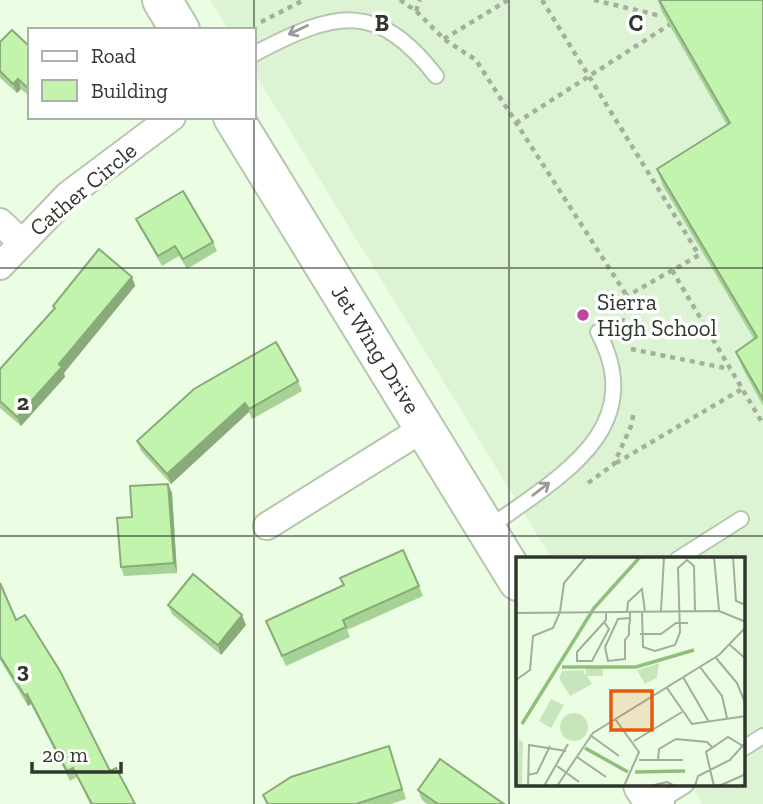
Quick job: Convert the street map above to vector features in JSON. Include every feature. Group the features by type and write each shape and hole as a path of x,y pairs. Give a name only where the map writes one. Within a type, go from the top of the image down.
{"main road":[{"path":"162,0 179,28"},
{"name":"Jet Wing Drive","path":"234,119 516,578"},
{"path":"644,786 655,804"}],"street":[{"name":"Cather Circle","path":"0,266 68,195 169,119"},
{"path":"0,222 21,242"},
{"path":"267,526 424,428"}],"lane":[{"path":"256,53 318,21 336,15 356,15 376,18 389,24 420,52 436,76"},
{"path":"486,529 573,465 603,431 613,387 612,368 598,332"},
{"path":"680,557 741,519"},
{"path":"746,747 763,736"},
{"path":"655,804 684,786"}],"path":[{"path":"260,23 304,0"},
{"path":"400,0 416,11 443,38 476,60 627,296 621,328 631,349 633,361"},
{"path":"416,11 420,0"},
{"path":"443,38 508,0"},
{"path":"542,0 699,255 627,296"},
{"path":"594,0 661,16"},
{"path":"516,123 676,21"},
{"path":"672,270 763,424"},
{"path":"631,349 731,369"},
{"path":"585,486 614,464 742,389"},
{"path":"614,464 631,426 635,406"}],"shaded area":[{"name":"Sierra High School","path":"210,0 763,0 763,804 702,804 692,786 746,786 746,557 551,557 256,75 256,28 227,28"}],"building":[{"path":"659,0 763,0 763,399 736,352 757,337 657,169 730,123"},
{"path":"12,30 28,45 28,88 18,79 13,84 0,71 0,42"},
{"path":"183,191 213,242 183,259 175,246 158,256 136,219"},
{"path":"99,249 132,277 59,364 62,367 17,417 0,401 0,369 55,308 53,306"},
{"path":"276,342 298,381 249,409 245,403 167,474 137,441 194,389"},
{"path":"168,484 174,563 121,567 117,518 132,517 130,486"},
{"path":"403,550 419,586 343,620 346,627 282,656 266,621 344,585 340,578"},
{"path":"193,574 242,615 218,645 168,605"},
{"path":"0,583 16,620 25,615 60,671 110,771 116,768 135,804 92,804 73,768 67,771 27,694 25,696 0,656"},
{"path":"389,746 402,789 356,804 268,804 263,795 291,777"},
{"path":"440,759 504,804 438,804 418,790"}],"place":[{"name":"Sierra High School","path":"583,315"}]}
